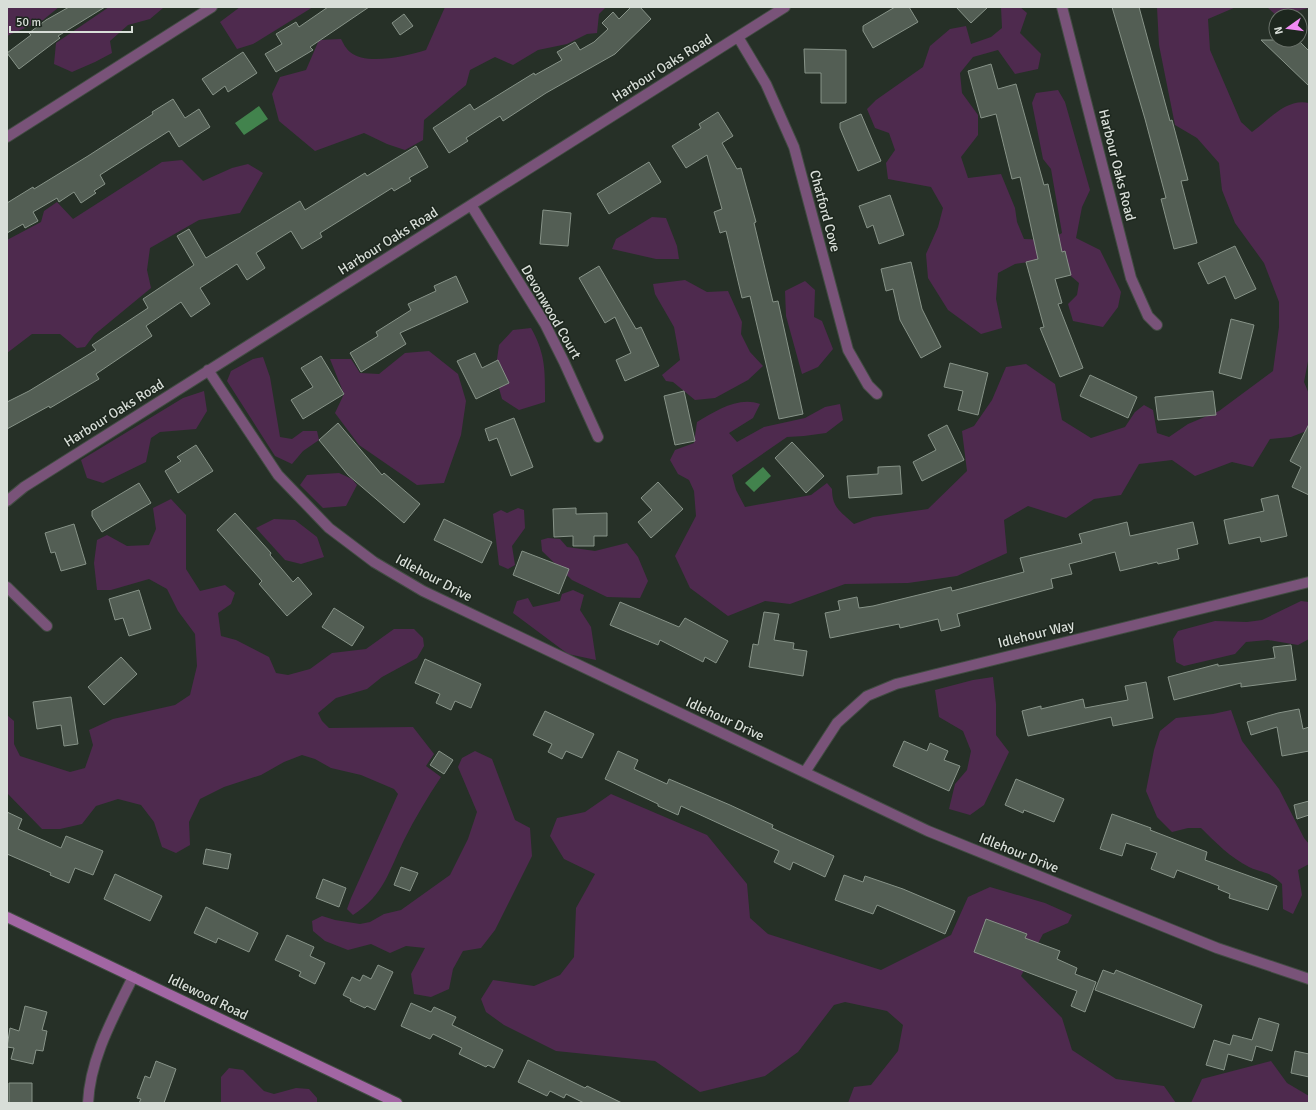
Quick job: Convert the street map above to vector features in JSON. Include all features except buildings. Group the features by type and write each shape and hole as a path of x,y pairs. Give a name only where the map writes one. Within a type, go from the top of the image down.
{"street":[{"path":"7,137 212,7"},
{"name":"Harbour Oaks Road","path":"7,501 24,487 208,370 785,7"},
{"name":"Harbour Oaks Road","path":"1062,7 1131,278 1148,316 1157,325"},
{"name":"Chatford Cove","path":"738,37 766,84 794,147 848,350 868,385 877,394"},
{"name":"Devonwood Court","path":"471,205 545,324 598,437"},
{"name":"Idlehour Drive","path":"208,370 278,475 329,528 374,562 423,591 928,831 1217,948 1309,979"},
{"name":"Idlehour Way","path":"805,772 837,723 867,696 896,684 1309,582"},
{"path":"7,587 47,626"},
{"name":"Idlewood Road","path":"7,916 397,1103"},
{"path":"88,1103 89,1087 103,1039 133,976"}],"shaded area":[{"path":"7,7 59,7 43,20 7,36"},
{"path":"109,7 163,8 150,19 128,25 110,41 112,53 95,62 72,72 54,64 56,43"},
{"path":"240,7 313,7 253,44 237,49 220,22"},
{"path":"445,7 606,7 599,14 597,33 587,34 567,44 538,50 513,65 495,57 470,70 466,85 424,120 423,140 405,150 387,144 364,133 315,151 279,121 272,94 280,77 306,70 319,40 341,39 346,48 357,56 376,59 398,57 426,50"},
{"path":"1001,7 1020,7 1027,13 1020,33 1041,54 1038,69 1015,74 998,50 973,57 960,73 962,93 978,115 978,135 961,157 968,178 1001,174 1015,208 1017,222 1024,239 1050,240 1062,233 1051,169 1043,159 1032,103 1036,93 1058,90 1065,102 1090,190 1082,207 1076,238 1100,250 1121,292 1118,307 1103,327 1073,321 1068,304 1077,295 1079,283 1051,259 1015,264 998,273 996,299 1002,328 981,334 948,310 928,278 926,254 938,227 943,208 931,187 888,179 886,163 895,150 889,133 875,128 867,109 876,100 923,67 930,46 950,29 966,26 971,44 991,37 1002,28"},
{"path":"1157,7 1236,7 1208,19 1210,50 1241,122 1252,132 1271,116 1285,107 1301,102 1309,103 1309,356 1304,382 1309,394 1309,430 1291,437 1270,439 1253,467 1232,462 1195,476 1172,460 1139,464 1121,495 1094,499 1066,518 1028,506 1004,520 1007,553 957,576 908,583 845,584 790,604 765,601 728,616 690,588 675,556 696,516 694,491 689,480 678,474 670,460 675,450 694,443 697,422 712,413 735,403 752,402 760,404 753,418 729,433 737,442 764,427 805,418 825,407 840,404 843,420 826,433 787,437 732,475 736,490 745,507 811,495 827,483 832,489 832,495 838,509 854,524 873,517 928,509 967,471 962,431 974,426 992,400 1006,367 1026,364 1055,384 1062,420 1091,438 1125,427 1135,412 1144,405 1153,410 1157,433 1169,437 1188,424 1219,411 1273,371 1279,327 1279,302 1264,263 1235,223 1222,190 1219,163 1197,138 1175,125 1159,45"},
{"path":"1267,7 1309,7 1308,8"},
{"path":"259,106 268,119 244,135 235,123"},
{"path":"182,160 203,181 232,168 248,164 263,173 240,213 199,220 150,248 147,270 151,288 94,335 85,347 77,348 60,334 32,334 7,353 7,240 41,222 44,211 57,202 73,219 162,162"},
{"path":"652,217 666,218 677,246 679,259 656,259 612,249 616,239"},
{"path":"685,280 707,292 728,291 742,322 741,334 750,352 763,366 748,380 715,398 695,400 673,382 666,381 662,375 680,360 674,327 655,294 653,284"},
{"path":"805,281 815,290 814,317 822,321 833,349 818,367 802,374 786,316 785,291"},
{"path":"531,328 540,347 544,364 545,402 519,410 502,399 495,374 499,345 513,330"},
{"path":"429,351 458,374 466,401 461,435 444,483 417,485 359,445 335,413 344,394 330,359 351,359 360,373 379,374 405,353"},
{"path":"263,357 270,377 280,437 292,439 303,431 317,431 319,440 303,451 292,464 275,456 227,381 231,371 253,359"},
{"path":"204,391 207,411 196,429 160,432 151,438 146,462 103,483 87,478 81,460 183,398"},
{"path":"763,467 771,476 754,492 745,483"},
{"path":"339,473 352,479 357,485 346,506 323,508 300,485 307,475"},
{"path":"171,499 186,515 186,569 200,591 225,585 235,593 231,604 218,613 221,636 236,640 269,657 276,673 288,675 310,669 332,653 366,649 394,629 414,629 423,638 424,646 417,658 382,677 367,689 336,698 318,713 322,721 329,728 413,727 434,754 426,766 441,777 412,824 379,891 353,915 347,909 351,898 398,794 394,789 361,775 331,768 315,759 302,755 284,762 261,775 224,787 200,799 189,822 190,845 176,853 162,847 154,822 141,805 118,799 96,806 82,824 60,829 42,829 7,793 7,715 14,721 14,744 20,756 70,772 85,768 93,745 89,730 113,719 175,705 190,695 197,666 195,634 178,611 167,589 149,579 111,590 97,590 94,563 97,540 107,535 127,546 149,545 156,529 153,508"},
{"path":"518,508 524,510 525,528 512,546 515,565 508,569 499,565 493,514 501,510 507,513"},
{"path":"274,519 295,520 317,537 324,557 301,564 285,560 256,528"},
{"path":"548,538 560,539 567,547 595,551 627,543 638,557 648,581 640,598 607,597 572,580 542,551 541,540"},
{"path":"573,590 584,595 580,610 591,627 596,660 568,654 513,613 517,601 528,598 533,607 560,601 562,594"},
{"path":"1301,601 1309,602 1309,639 1298,645 1268,640 1246,642 1235,654 1184,666 1176,662 1173,639 1178,631 1215,621 1247,622 1262,620"},
{"path":"993,677 996,704 996,735 1009,752 984,805 970,815 949,809 955,784 967,770 971,751 963,731 939,717 935,690 973,680"},
{"path":"1231,710 1242,741 1279,789 1304,838 1309,844 1309,864 1298,870 1302,895 1293,914 1283,909 1282,884 1269,874 1249,867 1236,859 1201,828 1188,828 1172,832 1157,817 1146,791 1154,750 1160,731 1176,718 1213,714"},
{"path":"475,751 492,759 515,820 530,828 532,856 495,930 481,948 463,951 453,969 449,989 431,997 414,994 411,974 425,948 406,946 390,953 371,944 348,950 325,941 313,931 312,921 322,916 335,920 360,924 370,922 384,914 401,910 450,875 468,839 477,812 458,767 462,758"},
{"path":"611,794 707,835 747,884 750,918 768,934 881,970 951,935 968,897 990,887 1045,903 1072,915 1068,923 1043,934 1021,976 1062,1018 1072,1050 1116,1079 1164,1086 1176,1103 848,1103 854,1087 871,1085 898,1051 903,1025 887,1011 845,1002 834,1005 798,1052 765,1076 700,1092 655,1061 556,1051 504,1025 486,1012 481,999 493,980 534,986 560,975 574,957 576,908 595,874 564,859 550,836 557,818 585,812"},
{"path":"1271,1061 1287,1083 1309,1096 1309,1103 1191,1103 1202,1079"},
{"path":"229,1068 243,1070 264,1091 274,1094 296,1088 309,1089 317,1098 317,1103 221,1103 221,1077"}]}
